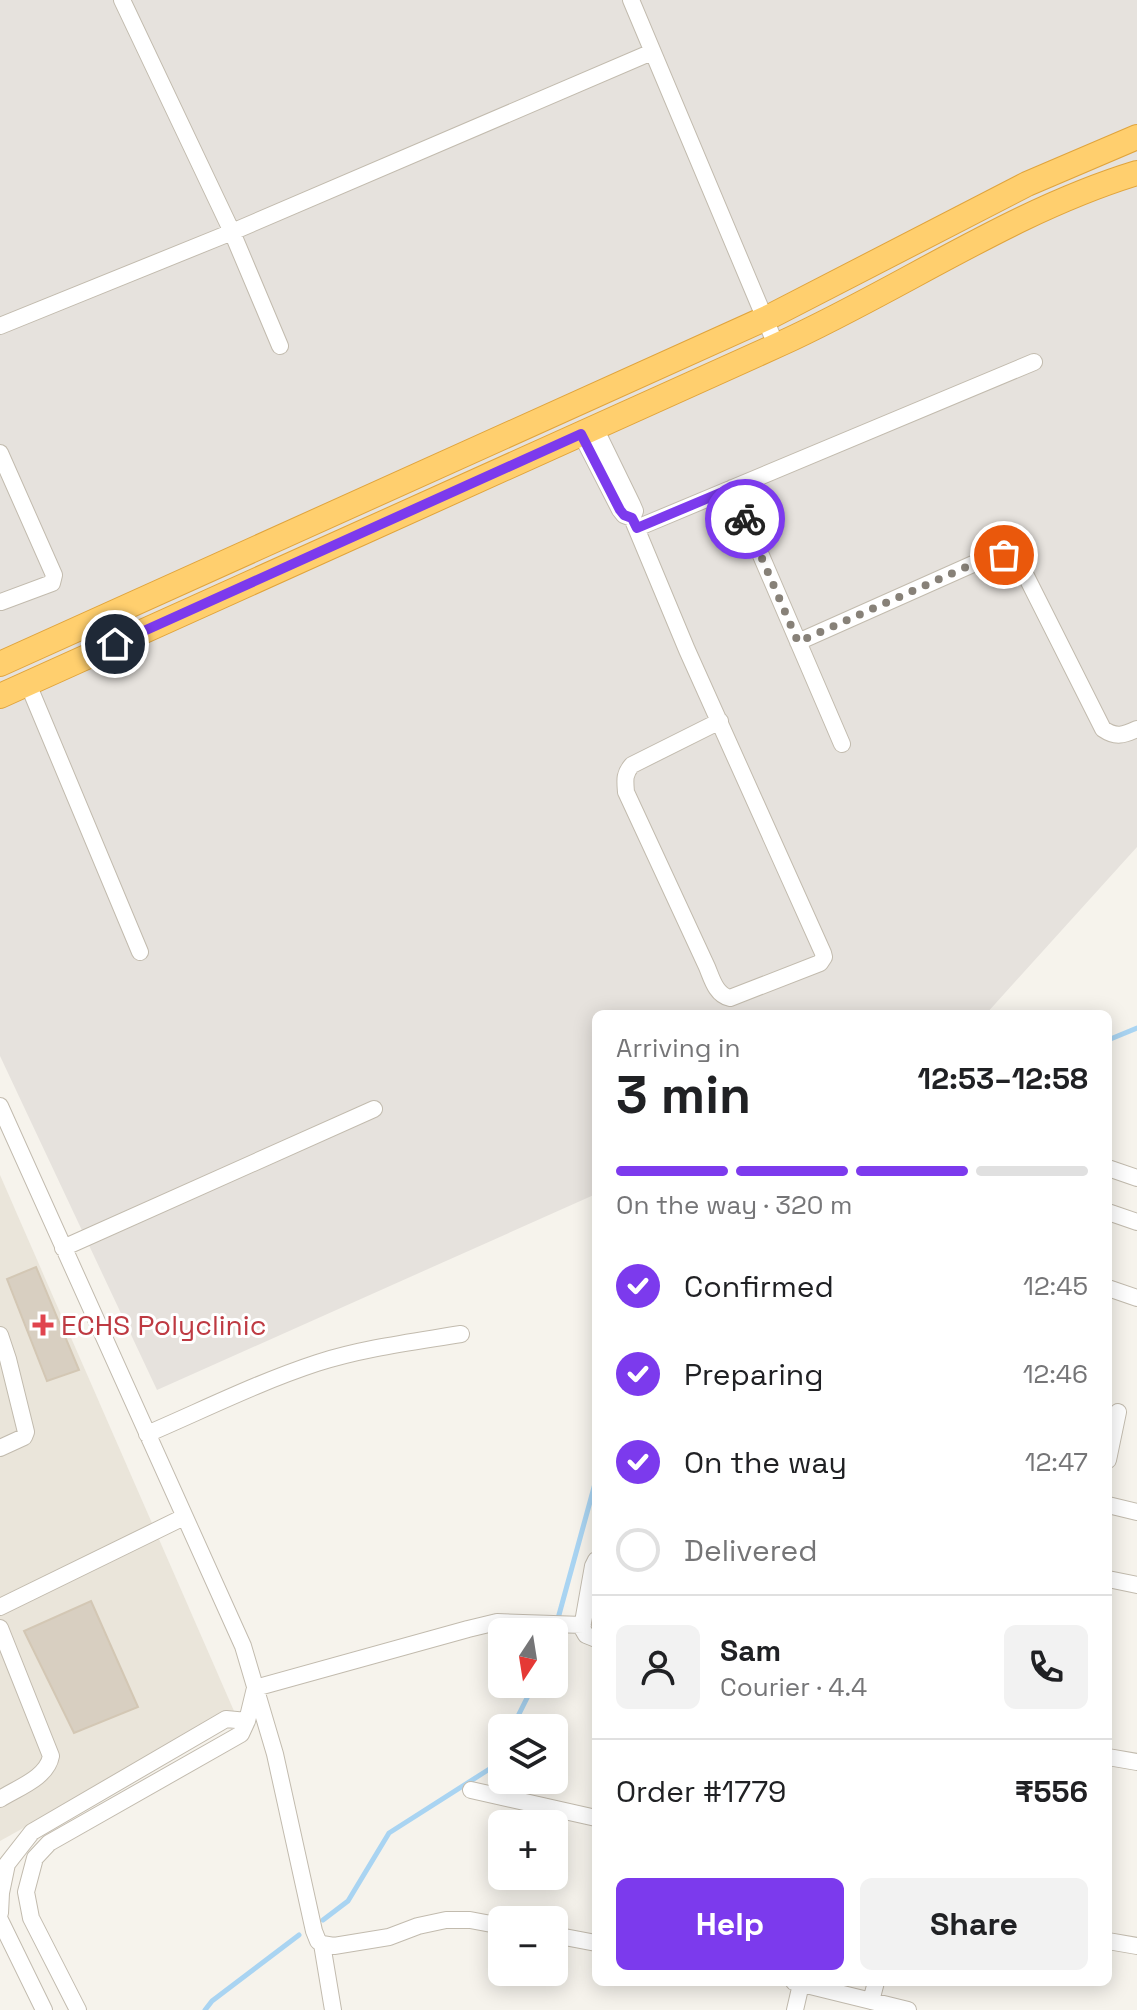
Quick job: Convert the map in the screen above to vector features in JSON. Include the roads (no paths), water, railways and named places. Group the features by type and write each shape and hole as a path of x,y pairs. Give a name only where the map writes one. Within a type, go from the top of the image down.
{"highway":[{"path":"0,664 766,318 1027,184 1137,137"},
{"path":"0,696 776,345 1045,208 1137,173"}],"street":[{"path":"122,0 232,232 280,346"},
{"path":"631,0 776,345"},
{"path":"0,326 232,232 652,52"},
{"path":"634,523 732,488 1034,362"},
{"path":"588,431 632,504 634,523 687,650 720,721 824,957 820,963 730,998 719,993 626,792 625,781 626,772 632,765 720,721"},
{"path":"0,453 54,575 52,583 1,602"},
{"path":"732,488 842,744"},
{"path":"798,642 991,556 1004,555 1020,564 1103,729 1120,736 1137,729"},
{"path":"28,684 140,952"},
{"path":"0,1106 243,1646 275,1754 318,1941 334,1946 389,1937 446,1920 488,1923"},
{"path":"63,1248 374,1109"},
{"path":"1112,1169 1137,1178"},
{"path":"1112,1213 1137,1222"},
{"path":"1112,1289 1137,1298"},
{"path":"147,1434 318,1363 461,1334"},
{"path":"0,1335 26,1424 24,1437 0,1448"},
{"path":"1112,1441 1118,1412"},
{"path":"1112,1506 1137,1512"},
{"path":"0,1607 184,1517"},
{"path":"592,1572 583,1625 583,1632 592,1637"},
{"path":"1112,1580 1137,1585"},
{"path":"255,1688 497,1622 583,1625"},
{"path":"0,1628 51,1756 49,1767 41,1774 0,1799"},
{"path":"78,2010 31,1918 26,1892 35,1858 49,1843 241,1734 255,1688"},
{"path":"0,1913 7,1864 32,1832 226,1719 247,1721"},
{"path":"1112,1758 1137,1762"},
{"path":"471,1790 592,1817"},
{"path":"0,1920 44,2010"},
{"path":"568,1938 592,1942"},
{"path":"1112,1942 1137,1946"},
{"path":"322,1944 333,2010"},
{"path":"795,2010 797,1986"},
{"path":"809,1986 908,2010"},
{"path":"871,2001 875,1986"}],"waterway":[{"path":"1112,1038 1137,1028"},
{"path":"558,1618 592,1495"},
{"path":"519,1714 527,1698"},
{"path":"323,1920 348,1901 389,1833 488,1770"},
{"path":"205,2010 212,2001 299,1935"}],"place":[{"name":"ECHS Polyclinic","path":"43,1325"}]}
